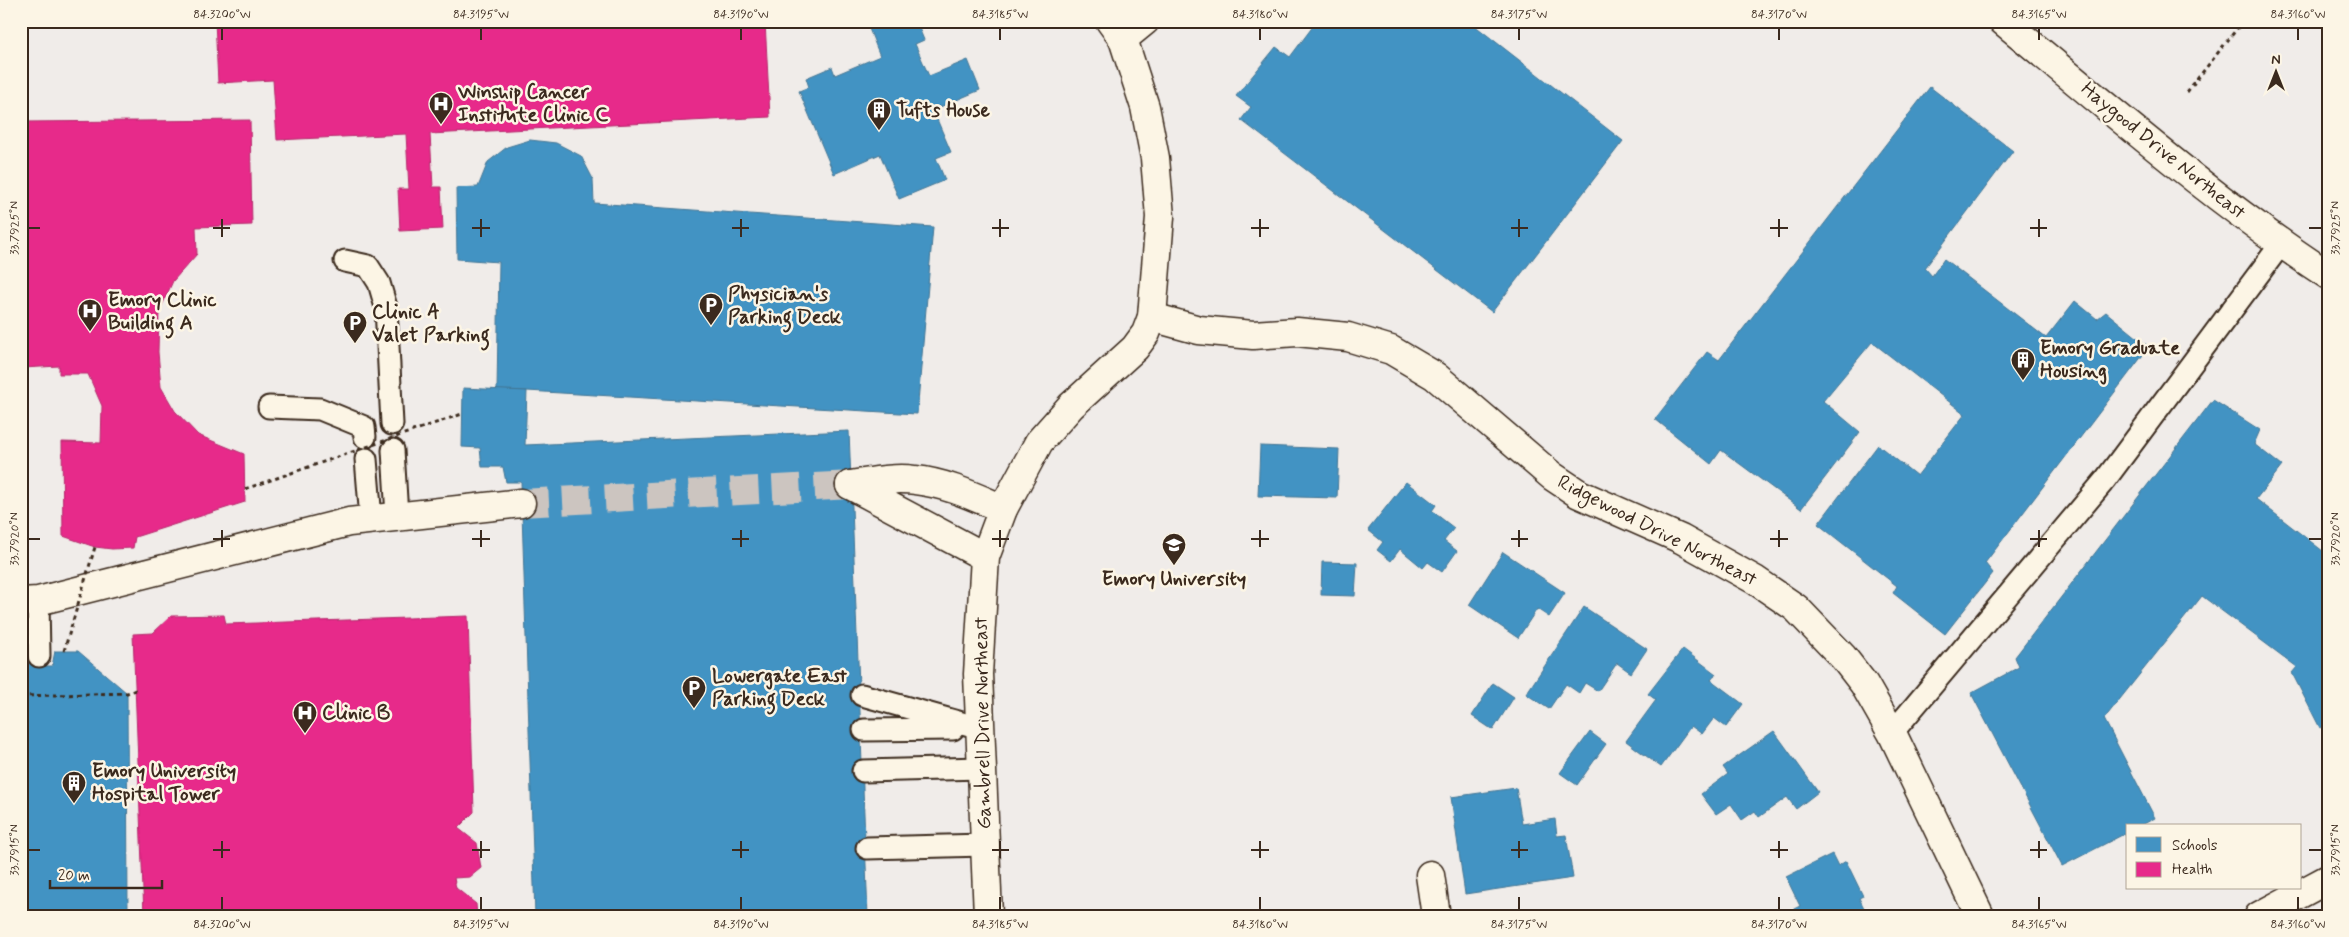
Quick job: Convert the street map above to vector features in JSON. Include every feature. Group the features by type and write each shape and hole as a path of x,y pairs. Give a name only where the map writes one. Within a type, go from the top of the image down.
{"street":[{"path":"1145,21 1117,30 1145,107 1158,184 1160,217 1152,317"},
{"name":"Haygood Drive Northeast","path":"2003,21 2230,205 2280,244 2328,275"},
{"name":"Gambrell Drive Northeast","path":"988,916 978,674 985,557 1003,509 1039,442 1071,406 1135,348 1146,334 1152,317"},
{"name":"Ridgewood Drive Northeast","path":"1152,317 1199,330 1253,335 1297,332 1348,337 1391,350 1435,376 1552,476 1579,494 1690,544 1755,580 1796,608 1843,657 1859,677 1892,733 1980,916"},
{"path":"985,557 850,485 883,480 915,480 955,489 1003,509"},
{"path":"30,602 349,522 521,503"},
{"path":"1430,875 1436,916"},
{"path":"2259,916 2328,880"}],"lane":[{"path":"1892,733 2105,480 2280,244"},
{"path":"345,261 368,266 379,283 386,307 392,424"},
{"path":"269,407 320,409 364,427 365,437"},
{"path":"393,450 397,516"},
{"path":"366,459 370,519"},
{"path":"30,602 39,656"},
{"path":"862,695 980,728"},
{"path":"864,730 980,728"},
{"path":"863,771 982,768"},
{"path":"867,848 985,845"}],"path":[{"path":"2187,92 2243,21"},
{"path":"245,489 462,414"},
{"path":"64,651 95,547"},
{"path":"21,696 127,693 136,690"}],"building: Schools":[{"name":"Tufts House","path":"866,21 916,21 924,40 915,44 929,76 968,60 980,90 933,110 951,152 936,158 945,180 899,199 880,154 834,174 799,91 809,87 806,78 832,67 835,75 880,56"},
{"path":"1317,21 1469,21 1623,141 1492,312 1241,120 1251,107 1236,96 1276,47 1290,57"},
{"name":"Emory Graduate Housing","path":"1930,87 2013,151 1925,268 1932,276 1944,259 2046,338 2075,301 2097,319 2106,312 2149,347 1985,563 1993,573 1945,634 1893,593 1897,586 1818,524 1878,445 1917,476 1965,414 1872,342 1823,401 1860,432 1801,509 1721,450 1711,464 1655,419 1707,352 1719,360"},
{"name":"Physician's Parking Deck","path":"530,140 556,143 581,156 593,179 594,203 933,227 917,414 527,391 497,391 499,262 457,259 456,188 478,187 488,162 507,147"},
{"name":"Lowergate East Parking Deck","path":"463,388 527,391 525,445 849,431 868,916 535,916 521,482 506,482 503,467 482,467 480,448 462,447"},
{"name":"Emory Graduate Housing","path":"2213,400 2260,430 2254,444 2282,466 2256,499 2328,555 2328,724 2320,728 2292,673 2297,667 2202,596 2104,719 2155,818 2144,824 2126,824 2126,833 2062,866 1971,693 2019,667 2015,657"},
{"path":"1260,446 1339,449 1337,498 1258,496"},
{"path":"1406,482 1436,505 1432,511 1454,528 1444,541 1457,551 1442,572 1428,562 1423,568 1400,549 1391,561 1377,550 1383,542 1368,530"},
{"path":"1503,552 1565,593 1549,617 1537,609 1518,638 1469,605"},
{"path":"1322,562 1357,563 1355,596 1321,595"},
{"path":"1584,607 1647,649 1631,673 1617,663 1598,691 1585,683 1579,693 1566,684 1549,709 1526,694"},
{"path":"1683,649 1716,674 1711,680 1743,704 1726,727 1714,718 1702,734 1691,726 1661,767 1626,741 1656,700 1648,694"},
{"name":"Emory University Hospital Tower","path":"55,651 78,651 127,693 128,916 21,916 21,657 39,656 43,666 52,666"},
{"path":"1493,683 1514,697 1493,730 1472,716"},
{"path":"1774,731 1818,792 1796,809 1787,797 1759,817 1755,811 1742,820 1731,804 1716,814 1701,794 1728,774 1723,767"},
{"path":"1590,732 1606,744 1577,785 1560,773"},
{"path":"1516,788 1522,824 1555,819 1557,836 1566,835 1573,878 1465,894 1451,797"},
{"path":"1832,854 1838,866 1846,861 1863,896 1859,898 1868,916 1784,916 1784,914 1800,906 1786,877"}],"building: Health":[{"name":"Winship Cancer Institute Clinic C","path":"215,21 765,21 770,117 430,134 433,187 441,187 443,229 400,231 398,189 409,189 406,134 277,140 273,80 218,83"},
{"name":"Emory Clinic Building A","path":"250,120 252,225 196,227 197,254 173,281 159,312 158,352 161,387 175,411 198,435 244,454 245,502 135,537 133,548 112,549 95,547 63,536 62,442 101,443 102,406 88,374 59,374 59,366 23,368 21,377 21,122"},
{"name":"Clinic B","path":"224,615 226,624 468,616 474,812 458,828 477,843 481,868 470,877 454,878 456,888 476,904 477,916 144,916 133,634 153,633 171,616"}],"tunnel":[{"path":"521,503 850,485"}],"place":[{"name":"Winship Cancer Institute Clinic C","path":"441,125"},
{"name":"Tufts House","path":"879,131"},
{"name":"Physician's Parking Deck","path":"711,326"},
{"name":"Emory Clinic Building A","path":"90,332"},
{"name":"Clinic A Valet Parking","path":"355,344"},
{"name":"Emory Graduate Housing","path":"2023,381"},
{"name":"Emory University","path":"1174,566"},
{"name":"Lowergate East Parking Deck","path":"694,709"},
{"name":"Clinic B","path":"305,734"},
{"name":"Emory University Hospital Tower","path":"74,804"}]}
